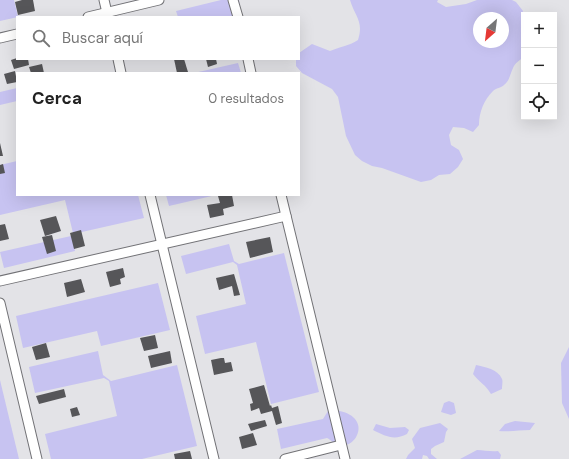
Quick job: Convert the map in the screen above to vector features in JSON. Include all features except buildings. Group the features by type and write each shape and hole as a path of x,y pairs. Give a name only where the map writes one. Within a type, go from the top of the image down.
{"street":[{"path":"104,0 107,15 159,0"},
{"path":"234,0 238,16"},
{"path":"0,38 16,34"},
{"path":"118,60 121,72"},
{"path":"248,60 251,72"},
{"path":"150,196 214,459"},
{"path":"281,196 345,459"},
{"path":"0,281 286,216"},
{"path":"0,303 37,459"},
{"path":"285,459 342,445"}],"shaded area":[{"path":"0,0 14,0 18,16 0,21"},
{"path":"221,0 239,0 241,16 178,16 176,11"},
{"path":"350,0 438,0 437,2 446,7 466,4 477,0 512,0 516,2 523,11 521,12 521,60 515,65 506,83 494,90 487,98 481,111 479,125 473,132 464,128 453,127 449,135 451,145 459,150 463,159 458,167 450,174 439,175 431,180 421,182 382,168 372,166 362,161 355,155 346,136 338,97 332,89 302,73 296,66 296,60 300,60 300,52 312,44 330,51 358,40 360,34 359,23"},
{"path":"238,63 241,72 198,72"},
{"path":"16,88 16,101 0,105 0,92"},
{"path":"16,161 16,196 138,196 144,218 73,234 72,237 75,251 4,268 0,252 71,236 73,233 65,200 0,215 0,165"},
{"path":"166,196 212,196 169,206"},
{"path":"229,244 234,261 239,264 284,253 319,392 271,404 256,342 205,354 196,316 246,304 237,265 233,262 186,274 181,256"},
{"path":"158,283 170,330 101,346 97,331 23,348 16,316"},
{"path":"569,347 569,419 562,403 561,363"},
{"path":"98,351 103,375 111,381 177,365 197,446 142,459 51,459 45,434 117,416 109,381 104,378 35,393 29,367"},
{"path":"476,365 491,369 498,373 502,380 502,389 491,394 473,374"},
{"path":"0,380 19,459 0,459"},
{"path":"449,401 454,403 456,413 451,415 441,412 444,403"},
{"path":"333,410 346,413 354,418 358,424 356,438 351,443 338,445 327,438 281,449 277,429 323,419 328,411"},
{"path":"515,421 535,423 530,430 499,431 505,424"},
{"path":"440,423 448,429 444,442 431,449 431,454 437,459 429,459 427,456 423,455 422,459 406,459 415,448 412,439 420,428"},
{"path":"376,424 390,428 405,427 409,430 407,434 402,436 390,437 373,430"},
{"path":"477,450 498,451 501,455 500,459 460,459"}]}
